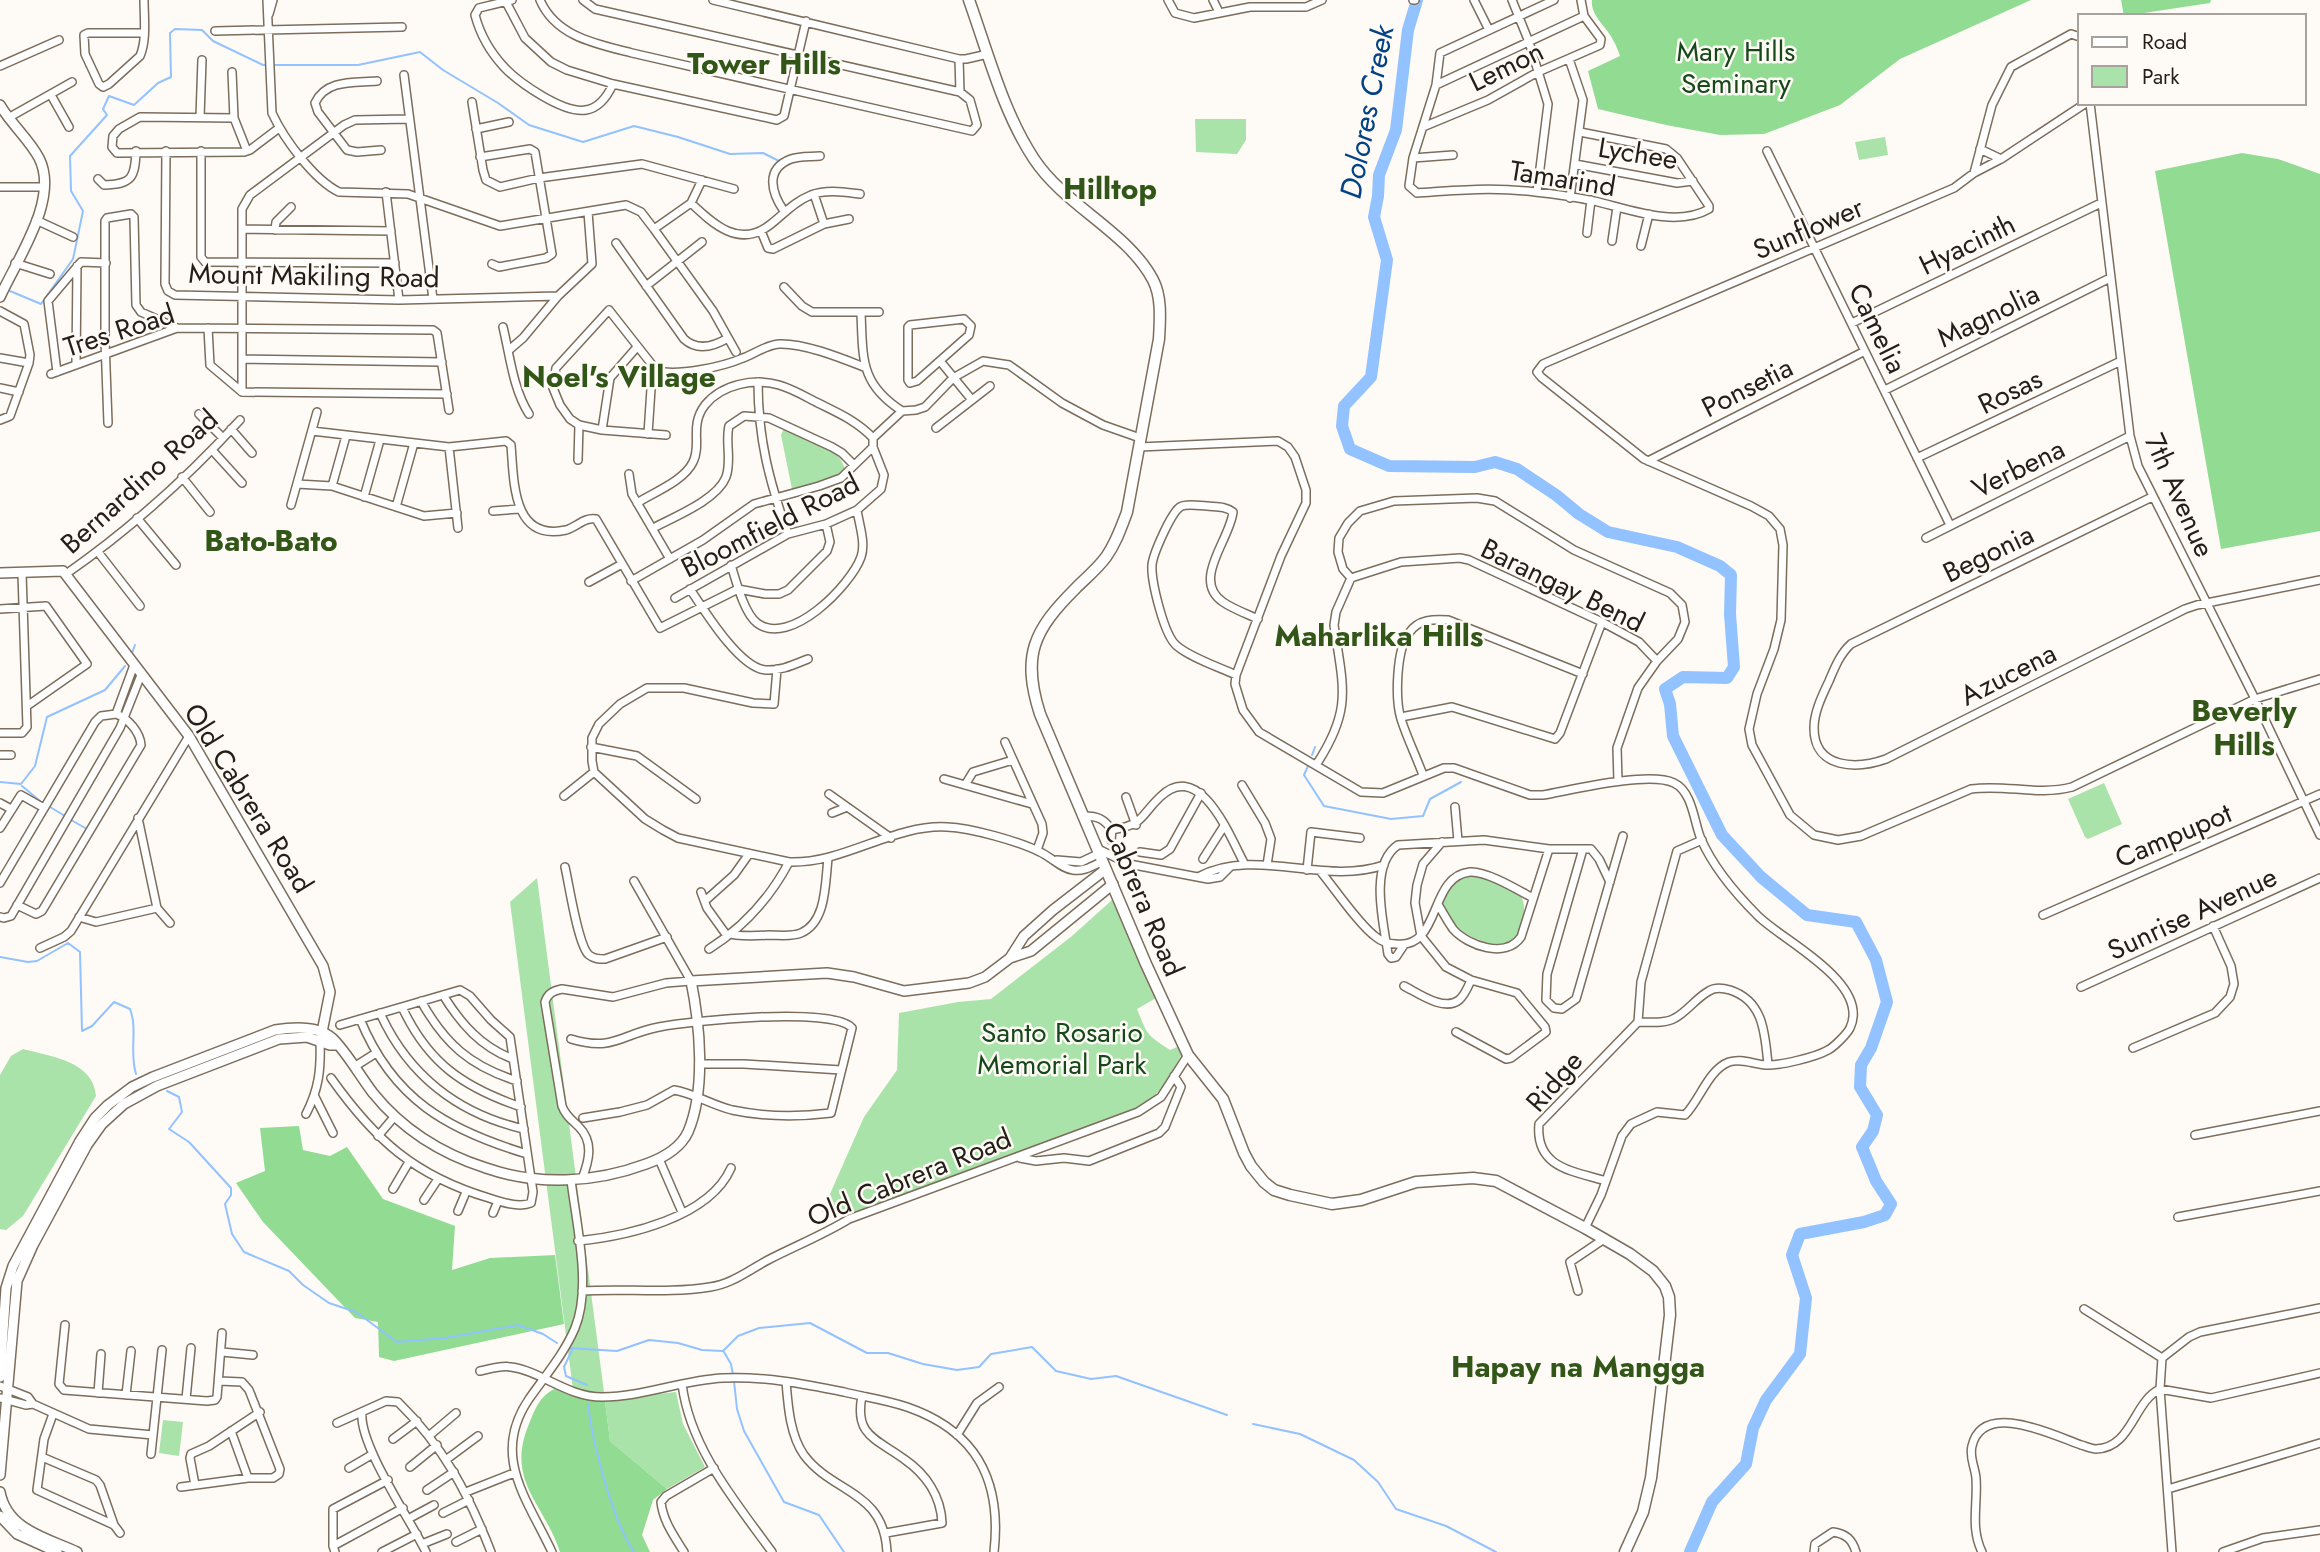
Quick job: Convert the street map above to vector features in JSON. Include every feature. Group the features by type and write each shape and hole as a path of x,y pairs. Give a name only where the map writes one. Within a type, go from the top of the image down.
{"main road":[{"name":"Cabrera Road","path":"969,0 1008,110 1046,178 1124,245 1140,261 1154,282 1160,316 1159,339 1127,512 1118,538 1106,558 1053,613 1036,639 1032,653 1035,699 1146,964 1188,1055 1223,1098 1251,1167 1274,1190 1332,1203 1361,1200 1416,1182 1473,1178 1507,1185 1604,1239 1653,1271 1665,1286 1670,1306 1667,1347 1651,1478 1643,1512 1625,1552"}],"street":[{"path":"144,0 144,33 140,56 109,84 103,87 99,84 85,54 84,35 144,33"},
{"path":"267,0 270,104 279,128 323,181 339,192 386,192 419,197 500,226 632,206 641,212 713,311 736,352"},
{"path":"269,14 273,0"},
{"path":"540,0 548,15 562,28 591,42 972,131 977,125 970,100 960,92 796,57 595,9 583,0"},
{"path":"713,0 959,59 966,60 988,54"},
{"path":"1213,0 1219,12"},
{"path":"1168,1 1175,13 1194,18 1250,7 1322,0"},
{"path":"1474,0 1489,30"},
{"path":"1512,0 1538,72 1548,110 1537,192"},
{"path":"1452,155 1413,158 1436,85 1439,56 1442,52 1554,0"},
{"path":"1436,85 1584,16 1581,0"},
{"path":"613,84 604,98 588,110 578,110 545,97 512,75 498,59 475,15 479,8 509,1 525,38 551,62 613,84 777,120 784,116 806,21"},
{"name":"Lemon","path":"1423,127 1488,100 1538,72 1600,45 1599,37 1584,16"},
{"path":"215,31 402,27"},
{"path":"1974,173 1992,106 2011,67 2071,34 2078,36"},
{"path":"0,66 59,40"},
{"path":"959,59 960,92"},
{"path":"1569,59 1581,93 1580,132 1570,198"},
{"path":"200,117 202,60"},
{"path":"232,72 234,118 247,151"},
{"path":"404,75 433,299"},
{"path":"377,81 333,85 320,93 315,103 318,112 347,150 381,150"},
{"path":"8,118 72,82"},
{"path":"51,95 69,127"},
{"path":"472,102 480,157 486,180 492,185 500,187 539,178 642,164 734,189"},
{"path":"0,105 39,158 44,175 43,205 0,297"},
{"name":"Sunflower","path":"1648,461 1587,416 1541,377 1538,372 1544,364 1954,188 2085,105"},
{"name":"7th Avenue","path":"2088,105 2130,436 2138,466 2320,835"},
{"path":"234,118 140,117 127,122 113,135 112,147 117,153 247,151 279,128"},
{"path":"242,392 242,209 250,194 332,132 355,120 409,119"},
{"path":"476,129 509,122"},
{"path":"1580,132 1666,149 1677,158 1693,181"},
{"path":"480,157 533,149 552,254 549,257 499,267 492,264"},
{"path":"1980,149 2001,159"},
{"path":"98,179 103,184 112,184 131,179 134,175 136,151"},
{"name":"Mount Makiling Road","path":"166,151 165,284 168,291 175,295 399,300 558,296"},
{"path":"201,151 201,257 205,262 395,263"},
{"name":"Camelia","path":"1768,151 1950,526"},
{"path":"784,211 774,197 772,188 778,170 792,159 820,156"},
{"name":"Tamarind","path":"1413,158 1409,186 1417,193 1487,188 1537,192 1591,200 1649,214 1681,217 1707,211 1709,206 1693,181"},
{"name":"Lychee","path":"1575,164 1677,183 1693,181"},
{"path":"654,229 691,203 702,180"},
{"path":"0,187 44,187"},
{"path":"691,203 708,220 729,233 761,231 784,211 814,194 836,191 860,194"},
{"path":"386,192 399,300"},
{"path":"814,194 824,224"},
{"path":"1587,233 1591,200"},
{"name":"Hyacinth","path":"1852,323 2101,202"},
{"path":"275,230 276,222 291,206"},
{"path":"1612,241 1617,207"},
{"path":"509,350 523,338 558,296 592,264 588,212"},
{"path":"108,423 104,341 105,221 111,216 131,214 136,220 136,305 141,312 177,328"},
{"path":"1642,246 1649,214"},
{"path":"761,231 770,249 824,224 849,219"},
{"path":"36,220 74,237"},
{"path":"242,229 391,231"},
{"path":"646,286 702,242"},
{"path":"615,243 684,339 692,346 718,344 728,338"},
{"path":"76,365 77,265 84,261 106,263"},
{"path":"15,263 50,274"},
{"name":"Tres Road","path":"77,265 48,301 54,373 177,328 433,330 438,333 442,362"},
{"name":"Magnolia","path":"1885,390 2110,278"},
{"path":"784,286 802,306 812,312 879,312"},
{"path":"666,435 602,430 579,425 570,419 560,405 553,388 556,368 609,310 657,371 670,374 740,360 778,344 833,356 864,367"},
{"path":"0,311 24,324 30,355 10,416 1,421"},
{"path":"861,313 864,367 878,392 902,411"},
{"path":"964,319 971,326 970,335 940,361 914,383 910,383 908,327 913,324 964,319"},
{"path":"503,327 518,389 529,414"},
{"path":"208,328 210,365 242,392 447,394"},
{"path":"602,430 610,378 637,346"},
{"name":"Ponsetia","path":"1648,461 1865,351"},
{"path":"0,358 29,363"},
{"path":"242,359 442,362 449,410"},
{"path":"940,361 972,400"},
{"path":"637,503 689,468 695,454 695,427 706,404 714,396 736,385 758,382 791,390 850,419 873,438 902,411 925,407 953,378 983,361 1009,365 1062,402 1102,425 1140,442 1278,441 1288,447 1295,457 1306,491 1306,503 1281,556 1236,675 1237,694 1250,722 1259,732 1361,792 1374,794 1444,768 1454,768 1519,792 1543,795 1618,781 1654,780 1674,783 1686,793 1702,840 1721,873 1744,902 1764,922 1831,972 1842,984 1853,1007 1850,1028 1829,1050 1768,1065 1731,1061 1716,1072 1685,1115 1657,1112 1631,1124 1622,1136 1585,1228"},
{"name":"Rosas","path":"1917,458 2120,361"},
{"path":"648,434 651,389 657,371"},
{"path":"758,382 758,416 767,470 788,534"},
{"path":"936,428 990,386"},
{"path":"0,388 19,392"},
{"path":"697,398 706,404"},
{"path":"291,505 317,412"},
{"path":"199,414 223,438"},
{"path":"653,528 702,502 726,477 729,426 744,416 769,418 832,447 842,453 853,466"},
{"name":"Bernardino Road","path":"66,574 137,518 212,450 240,420"},
{"path":"578,460 579,425"},
{"path":"232,429 253,453"},
{"path":"312,431 449,447 506,441 511,445 519,509 535,528 550,530 566,530 586,520 596,519 660,628 738,589 765,594 779,594 788,590 827,551 830,542 826,524"},
{"path":"332,486 346,436"},
{"name":"Verbena","path":"1926,538 2130,436"},
{"name":"Bloomfield Road","path":"675,598 731,565 769,548 788,534 826,524 857,510 881,489 884,475 873,447 873,438"},
{"path":"364,497 380,440"},
{"path":"396,507 414,443"},
{"path":"449,447 458,528"},
{"path":"631,581 703,540 754,504 841,478 873,447"},
{"path":"212,450 242,483"},
{"path":"1648,461 1751,506 1769,516 1780,529 1783,545 1781,620 1774,649 1757,694 1749,729 1752,745 1790,815 1814,835 1838,840 1861,836 1971,789 1985,787 2044,792 2072,787 2255,699 2320,679"},
{"path":"629,474 629,485 637,503 670,559"},
{"path":"182,477 210,512"},
{"path":"297,484 332,486 424,516 457,513"},
{"name":"Begonia","path":"1845,650 1912,613 2152,496"},
{"path":"1316,765 1331,743 1342,712 1343,688 1334,625 1336,612 1351,578 1343,569 1338,552 1339,538 1348,523 1360,511 1394,502 1477,498 1495,501 1574,550 1670,593 1682,605 1685,622 1678,639 1657,661 1639,688 1627,718 1617,748 1618,781"},
{"path":"1236,675 1178,647 1166,627 1152,567 1153,555 1180,507 1226,507 1233,512 1212,566 1210,581 1214,593 1224,603 1258,619"},
{"path":"493,512 519,509"},
{"path":"731,565 738,589 753,619 765,627 793,626 813,615 844,582 861,557 863,547 857,510"},
{"path":"137,518 176,565"},
{"path":"97,552 140,606"},
{"name":"Barangay Bend","path":"1351,578 1401,562 1460,558 1469,560 1602,622 1639,642 1657,661"},
{"path":"589,582 622,564"},
{"path":"0,573 59,570 66,574"},
{"path":"0,733 22,733 27,727 22,573"},
{"name":"Old Cabrera Road","path":"66,574 189,736 323,966 330,992 321,1037 321,1072 315,1097 306,1114"},
{"name":"Azucena","path":"1845,650 1840,655 1819,704 1814,728 1818,744 1829,757 1843,765 1861,766 1886,759 2185,609 2207,602 2320,580"},
{"path":"690,589 745,661 754,667 765,671 808,659"},
{"path":"0,609 46,606 86,661 85,667 27,706"},
{"path":"1423,775 1401,717 1398,671 1408,633 1418,624 1432,619 1448,620 1583,674"},
{"path":"1401,717 1452,707 1555,739 1560,733 1602,622"},
{"path":"116,713 134,665"},
{"path":"777,669 774,704 753,703 684,688 647,688 611,711 599,724 591,747 594,772 645,819 678,838 789,862 806,863 828,859 923,828 946,827 972,830 1037,850 1073,871 1102,858 1214,879 1230,867 1244,863 1321,872 1358,872 1384,865"},
{"path":"0,917 11,916 125,717 141,675"},
{"path":"0,883 95,722 101,716 116,713 125,717 140,738 141,745 42,911 36,914 17,905"},
{"path":"40,948 68,935 189,736"},
{"path":"1005,742 1042,824 1043,833 1037,850"},
{"path":"591,747 637,756 696,799"},
{"path":"0,755 11,755"},
{"path":"965,785 973,772 1013,760"},
{"path":"564,796 594,772"},
{"path":"944,779 1032,804"},
{"path":"1242,785 1265,823 1271,839 1267,866"},
{"path":"1112,830 1136,825 1167,791 1184,788 1202,793 1244,863"},
{"path":"1140,852 1161,855 1170,849 1202,793"},
{"path":"829,794 891,838"},
{"name":"Campupot","path":"2043,915 2320,794"},
{"path":"0,827 21,795 44,808"},
{"path":"1126,797 1136,825"},
{"path":"0,803 11,809"},
{"path":"832,813 847,807"},
{"path":"1455,807 1458,841"},
{"path":"1084,816 1102,818 1112,830 1111,840"},
{"path":"138,817 157,908 170,923"},
{"path":"1203,859 1224,826"},
{"path":"1307,870 1311,832 1360,838"},
{"path":"1583,849 1545,988 1546,1000 1554,1008 1562,1009 1576,999 1623,836"},
{"path":"1534,898 1473,872 1462,873 1448,883 1422,936 1404,945 1396,957 1391,958 1380,902 1384,865 1392,849 1398,845 1484,840 1549,849 1591,849 1610,882"},
{"path":"1702,840 1677,851 1641,982 1638,1022 1658,1022 1675,1018 1710,990 1731,990 1740,993 1755,1005 1763,1024 1768,1065"},
{"path":"1442,842 1423,864 1416,886 1415,903 1422,936 1441,962 1471,980 1517,993 1545,1027 1546,1032 1506,1059 1456,1032"},
{"path":"1439,905 1452,928 1469,942 1493,948 1507,948 1517,943 1549,849"},
{"path":"706,900 727,882 749,854"},
{"path":"1010,958 1020,940 1073,895 1102,858"},
{"path":"701,892 719,927 732,935 793,935 811,927 818,917 828,859"},
{"path":"709,949 732,935 771,893 789,862"},
{"path":"565,867 581,938 588,954 597,959 605,959 667,937"},
{"path":"1321,872 1373,935 1386,943 1404,945"},
{"name":"Sunrise Avenue","path":"2081,987 2320,878"},
{"path":"0,1377 6,1288 80,1141 96,1118 132,1087 275,1030 294,1027 321,1037 333,1038 395,1116 429,1143 462,1160 488,1169 531,1178 582,1179 629,1170 659,1159 674,1149 687,1133 696,1098 699,1064 691,981 634,881"},
{"path":"582,1179 589,1144 584,1133 564,1113 562,1106 545,1002 554,990 613,996 666,983 827,973 855,977 885,987 918,991 969,983 985,977 1010,958 1031,951 1113,884"},
{"path":"1073,895 1082,907"},
{"path":"79,918 96,922 157,908"},
{"path":"2133,1048 2214,1013 2230,997 2234,984 2231,966 2213,926"},
{"path":"1404,986 1440,1003 1450,1004 1462,997 1471,980"},
{"path":"331,1079 352,1108 378,1136 409,1162 466,1192 498,1201 525,1205 531,1203 533,1192 510,1037 465,991 460,990 340,1025"},
{"path":"443,995 466,1028 489,1048 513,1059"},
{"path":"421,1002 442,1035 467,1058 496,1074 517,1081"},
{"path":"402,1007 421,1042 446,1069 483,1093 521,1107"},
{"path":"380,1013 407,1059 424,1079 443,1095 477,1115 524,1129"},
{"path":"571,1039 588,1044 612,1044 649,1029 784,1016 846,1022 852,1028 831,1113 769,1116 731,1110 674,1090 647,1105 583,1118"},
{"path":"360,1020 376,1053 408,1093 448,1124 490,1143 527,1154"},
{"name":"Ridge","path":"1606,1181 1558,1166 1541,1149 1537,1137 1539,1124 1638,1022"},
{"path":"354,1067 376,1053"},
{"name":"Old Cabrera Road","path":"582,1291 665,1291 724,1284 849,1219 1150,1106 1161,1097 1188,1055"},
{"path":"699,1064 841,1070"},
{"path":"1017,1158 1036,1161 1064,1158 1089,1161 1159,1133 1165,1127 1181,1087 1174,1076"},
{"path":"315,1097 333,1133"},
{"path":"2195,1135 2320,1111"},
{"path":"378,1136 395,1116"},
{"path":"659,1159 682,1212"},
{"path":"393,1189 409,1162"},
{"path":"578,1241 631,1233 682,1212 719,1187 730,1168"},
{"path":"424,1199 438,1179"},
{"path":"552,1552 521,1492 514,1473 512,1449 515,1429 523,1409 544,1381 575,1327 582,1291 571,1180"},
{"path":"2178,1217 2320,1191"},
{"path":"457,1211 466,1192"},
{"path":"494,1213 498,1201"},
{"path":"1578,1291 1570,1262 1604,1239"},
{"path":"0,1475 4,1387 21,1260"},
{"path":"2172,1552 2160,1389 2162,1358 2200,1332 2320,1308"},
{"path":"2084,1310 2162,1358"},
{"path":"65,1325 60,1388 187,1399 215,1400 222,1333"},
{"path":"187,1399 191,1349"},
{"path":"151,1454 162,1350"},
{"path":"126,1395 131,1351"},
{"path":"222,1352 253,1355"},
{"path":"98,1392 101,1354"},
{"path":"480,1371 509,1366 522,1369 544,1381 586,1396 637,1393 726,1378 808,1384 906,1406 933,1418 957,1435 973,1451 987,1474 995,1502 994,1552"},
{"path":"1982,1552 1975,1539 1973,1519 1976,1478 1972,1447 1977,1435 1986,1426 1997,1422 2022,1425 2096,1449 2113,1443 2128,1431 2145,1399 2160,1389 2211,1398 2320,1373"},
{"path":"181,1487 248,1478 273,1478 279,1474 280,1469 250,1390 242,1382 219,1381"},
{"path":"786,1382 794,1433 803,1453 817,1469 856,1494 872,1509 886,1533 887,1552"},
{"path":"682,1384 690,1422 713,1468 772,1552"},
{"path":"4,1387 28,1397 33,1404 53,1414 89,1429 153,1435"},
{"path":"957,1435 977,1404 999,1387"},
{"path":"862,1396 862,1423 870,1437 905,1459 923,1476 937,1495 942,1509 942,1523 886,1533"},
{"path":"3,1399 26,1405 33,1404"},
{"path":"337,1423 392,1400 398,1402 418,1421 447,1459 466,1492 491,1552"},
{"path":"195,1485 191,1454 260,1412"},
{"path":"362,1413 363,1429 373,1454 424,1548 447,1534"},
{"path":"430,1435 456,1413"},
{"path":"53,1414 44,1439 37,1490 114,1525"},
{"path":"393,1439 418,1421"},
{"path":"231,1432 248,1478"},
{"path":"447,1459 478,1436"},
{"path":"2168,1489 2320,1443"},
{"path":"410,1466 437,1445"},
{"path":"349,1468 373,1454"},
{"path":"42,1457 96,1480 114,1525 120,1533"},
{"path":"684,1552 662,1512 661,1502 666,1496 713,1468"},
{"path":"427,1489 454,1472"},
{"path":"466,1492 514,1473"},
{"path":"388,1480 333,1509 334,1549 402,1508"},
{"path":"0,1492 3,1518 17,1534 57,1552"},
{"path":"443,1513 469,1500"},
{"path":"408,1519 434,1504"},
{"path":"3,1518 78,1552"},
{"path":"456,1542 482,1529"},
{"path":"2223,1552 2263,1538 2320,1530"},
{"path":"1814,1552 1815,1544 1833,1532 1843,1534 1853,1542 1856,1552"},
{"path":"382,1552 417,1534"}],"green space":[{"name":"Mary Hills Seminary","path":"1592,0 2031,0 1900,59 1840,105 1764,134 1720,135 1598,109 1588,71 1620,56 1594,11"},
{"path":"2121,0 2211,0 2210,3 2124,14"},
{"path":"1195,119 1246,119 1246,140 1237,154 1196,152"},
{"path":"1885,137 1888,155 1859,160 1855,142"},
{"path":"2242,153 2278,159 2320,174 2320,531 2221,549 2155,171"},
{"path":"784,428 829,449 842,462 845,470 827,481 792,489 781,435"},
{"path":"2104,783 2122,824 2088,839 2068,799"},
{"path":"1472,875 1520,894 1524,907 1523,920 1518,933 1509,943 1498,944 1477,939 1459,928 1446,911 1442,901 1448,891 1458,881"},
{"path":"537,878 605,1400 676,1392 683,1424 705,1467 667,1489 610,1441 605,1401 574,1397 510,902"},
{"name":"Santo Rosario Memorial Park","path":"1112,900 1156,998 1137,1009 1143,1025 1156,1041 1170,1050 1177,1047 1182,1054 1159,1091 1138,1109 855,1212 822,1212 864,1117 897,1070 899,1013 991,999 1072,936"},
{"path":"23,1049 57,1058 79,1068 93,1084 96,1096 23,1216 6,1230 0,1229 0,1075 11,1056"},
{"path":"299,1126 303,1150 330,1156 347,1147 383,1199 455,1226 452,1270 490,1258 555,1255 564,1324 394,1361 379,1357 378,1322 355,1318 263,1222 236,1183 265,1171 260,1128"},
{"path":"554,1389 574,1397 605,1401 610,1441 667,1489 653,1500 642,1535 650,1552 560,1552 524,1477 521,1461 523,1444 533,1413 541,1400"},
{"path":"163,1420 183,1422 179,1456 159,1453"}],"waterway":[{"name":"Dolores Creek","path":"1417,0 1408,30 1396,130 1379,175 1374,217 1387,260 1371,377 1344,406 1342,426 1350,449 1389,466 1475,467 1495,462 1517,469 1608,532 1677,547 1720,566 1731,575 1730,614 1734,667 1727,678 1683,677 1665,689 1670,704 1673,736 1722,835 1761,877 1807,915 1856,922 1876,960 1887,1002 1871,1048 1861,1065 1860,1087 1877,1115 1873,1131 1862,1147 1876,1181 1891,1204 1885,1215 1864,1222 1800,1234 1792,1255 1806,1298 1800,1354 1766,1400 1753,1428 1746,1464 1712,1502 1690,1552"},
{"path":"10,291 41,304 73,259 83,211 71,191 70,156 107,115 103,109 109,96 134,105 158,83 171,77 170,33 175,29 202,30 213,41 268,65"},
{"path":"274,65 358,65 420,52 443,70 529,125 583,142 634,126 730,154 763,153 779,161"},
{"path":"132,653 135,645"},
{"path":"0,782 21,784 35,766 47,717 105,690 125,666"},
{"path":"1312,755 1315,747"},
{"path":"1308,766 1304,775 1324,806 1391,819 1423,816 1430,799 1461,782"},
{"path":"22,786 40,801"},
{"path":"50,807 65,816"},
{"path":"71,820 87,829"},
{"path":"0,957 37,961 68,943 80,952 82,1031 92,1026 114,1002 130,1009 136,1074"},
{"path":"167,1091 179,1097 182,1112 169,1129 189,1142 231,1188 231,1195 225,1204 232,1234 244,1252 289,1271 303,1285 329,1303 356,1312 397,1342 445,1338 518,1325 543,1334 557,1343"},
{"path":"569,1348 617,1351 649,1340 723,1351 738,1336 759,1328 810,1323 867,1353 888,1353 923,1364 957,1370 979,1367 991,1354 1032,1347 1056,1371 1091,1379 1116,1376 1227,1415"},
{"path":"572,1350 564,1367 566,1376 587,1385"},
{"path":"724,1352 731,1364 733,1375"},
{"path":"734,1381 737,1409 744,1431 784,1502 819,1515 844,1552"},
{"path":"588,1405 605,1481 618,1521 634,1552"},
{"path":"1253,1424 1300,1434 1354,1460 1378,1482 1396,1509 1446,1526 1496,1552"}],"district":[{"name":"Tower Hills","path":"764,64"},
{"name":"Hilltop","path":"1110,189"},
{"name":"Noel's Village","path":"619,377"},
{"name":"Bato-Bato","path":"271,541"},
{"name":"Maharlika Hills","path":"1379,636"},
{"name":"Beverly Hills","path":"2244,728"},
{"name":"Hapay na Mangga","path":"1578,1367"}]}
